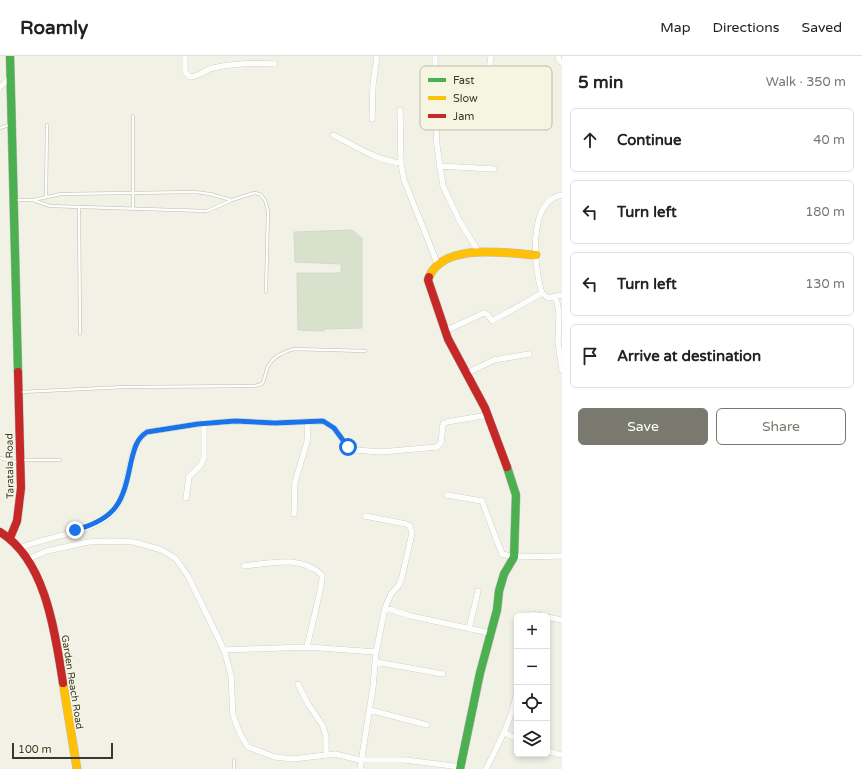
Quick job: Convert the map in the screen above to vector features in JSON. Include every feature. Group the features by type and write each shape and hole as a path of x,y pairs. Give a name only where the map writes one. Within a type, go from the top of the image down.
{"street":[{"name":"Taratala Road","path":"10,56 20,462 20,509 10,538"},
{"path":"185,56 185,72 190,77 195,77 211,68 249,63 275,64"},
{"path":"249,63 250,56"},
{"path":"372,119 373,85 377,56"},
{"path":"435,56 435,66"},
{"path":"490,66 491,56"},
{"path":"558,56 562,63"},
{"path":"0,87 10,78"},
{"path":"400,110 401,163 404,180 438,265"},
{"path":"436,130 439,166 443,186 449,202 478,251"},
{"path":"333,135 375,157 385,161 401,163"},
{"path":"439,166 494,169"},
{"path":"562,195 554,196 541,214 535,238 542,293 548,298 559,296 558,342 562,370"},
{"path":"28,559 47,551 88,542 109,541 134,542 162,550 176,559 188,576 224,650 231,675 233,715 240,734 248,747 275,757 293,759 335,754 360,760 405,760 460,768 504,574 514,557 516,508 514,485 488,415 445,331 428,280 431,272 438,265 457,256 478,251 536,255"},
{"path":"445,331 484,314 487,314 492,321 542,293"},
{"path":"467,373 503,358 529,354"},
{"path":"20,548 37,541 91,526 105,519 113,511 124,492 134,447 147,432 204,423 235,421 328,423 348,447 355,450 381,452 435,448 441,443 443,424 488,415"},
{"path":"186,498 189,477 200,466 204,458 204,423"},
{"path":"294,514 295,482 307,442 308,423"},
{"path":"447,496 482,501 502,554 514,557 562,556"},
{"path":"360,769 360,760 370,710 376,652 385,608 391,594 399,585 402,577 412,529 406,524 365,516"},
{"name":"Garden Reach Road","path":"0,532 10,538 28,559 42,594 58,652 77,769"},
{"path":"244,566 280,562 303,563 322,575 322,583 314,609 307,647"},
{"path":"469,629 478,591"},
{"path":"385,608 490,633"},
{"path":"550,618 562,620"},
{"path":"224,650 307,647 376,652"},
{"path":"376,662 443,674"},
{"path":"298,684 308,704 323,726 326,737 326,755"},
{"path":"370,710 427,725"},
{"path":"486,769 505,733 514,710"},
{"path":"505,733 514,738"},
{"path":"550,752 562,755"}],"lane":[{"path":"132,116 133,209"},
{"path":"0,128 11,124"},
{"path":"46,197 47,125"},
{"path":"13,200 33,200 61,194 195,192 210,194 232,200"},
{"path":"33,200 50,206 207,211 232,200 254,193 263,197 267,204 266,292"},
{"path":"79,207 80,334"},
{"path":"18,392 125,387 254,386 262,384 271,361 286,351 294,349 365,351"},
{"path":"0,458 20,462 60,460"},
{"path":"234,760 234,769"}],"building":[{"path":"352,230 362,238 362,328 324,329 324,331 298,330 297,273 341,273 341,264 295,262 294,232"}],"traffic: fast":[{"path":"10,56 18,372"},
{"path":"460,769 480,673 497,610 499,591 504,574 514,557 516,495 507,467"}],"traffic: slow":[{"path":"429,277 437,266 448,259 462,254 493,252 536,255"},
{"path":"63,683 77,769"}],"traffic: jam":[{"path":"429,277 428,280 448,339 485,408 507,467"},
{"path":"10,538 17,521 21,488 18,372"},
{"path":"0,532 16,544 28,560 38,579 46,599 52,621 63,683"}],"route":[{"path":"75,530 91,526 105,519 113,511 124,492 128,480 134,447 147,432 216,422 235,421 296,423 323,421 334,428 348,447"}]}
